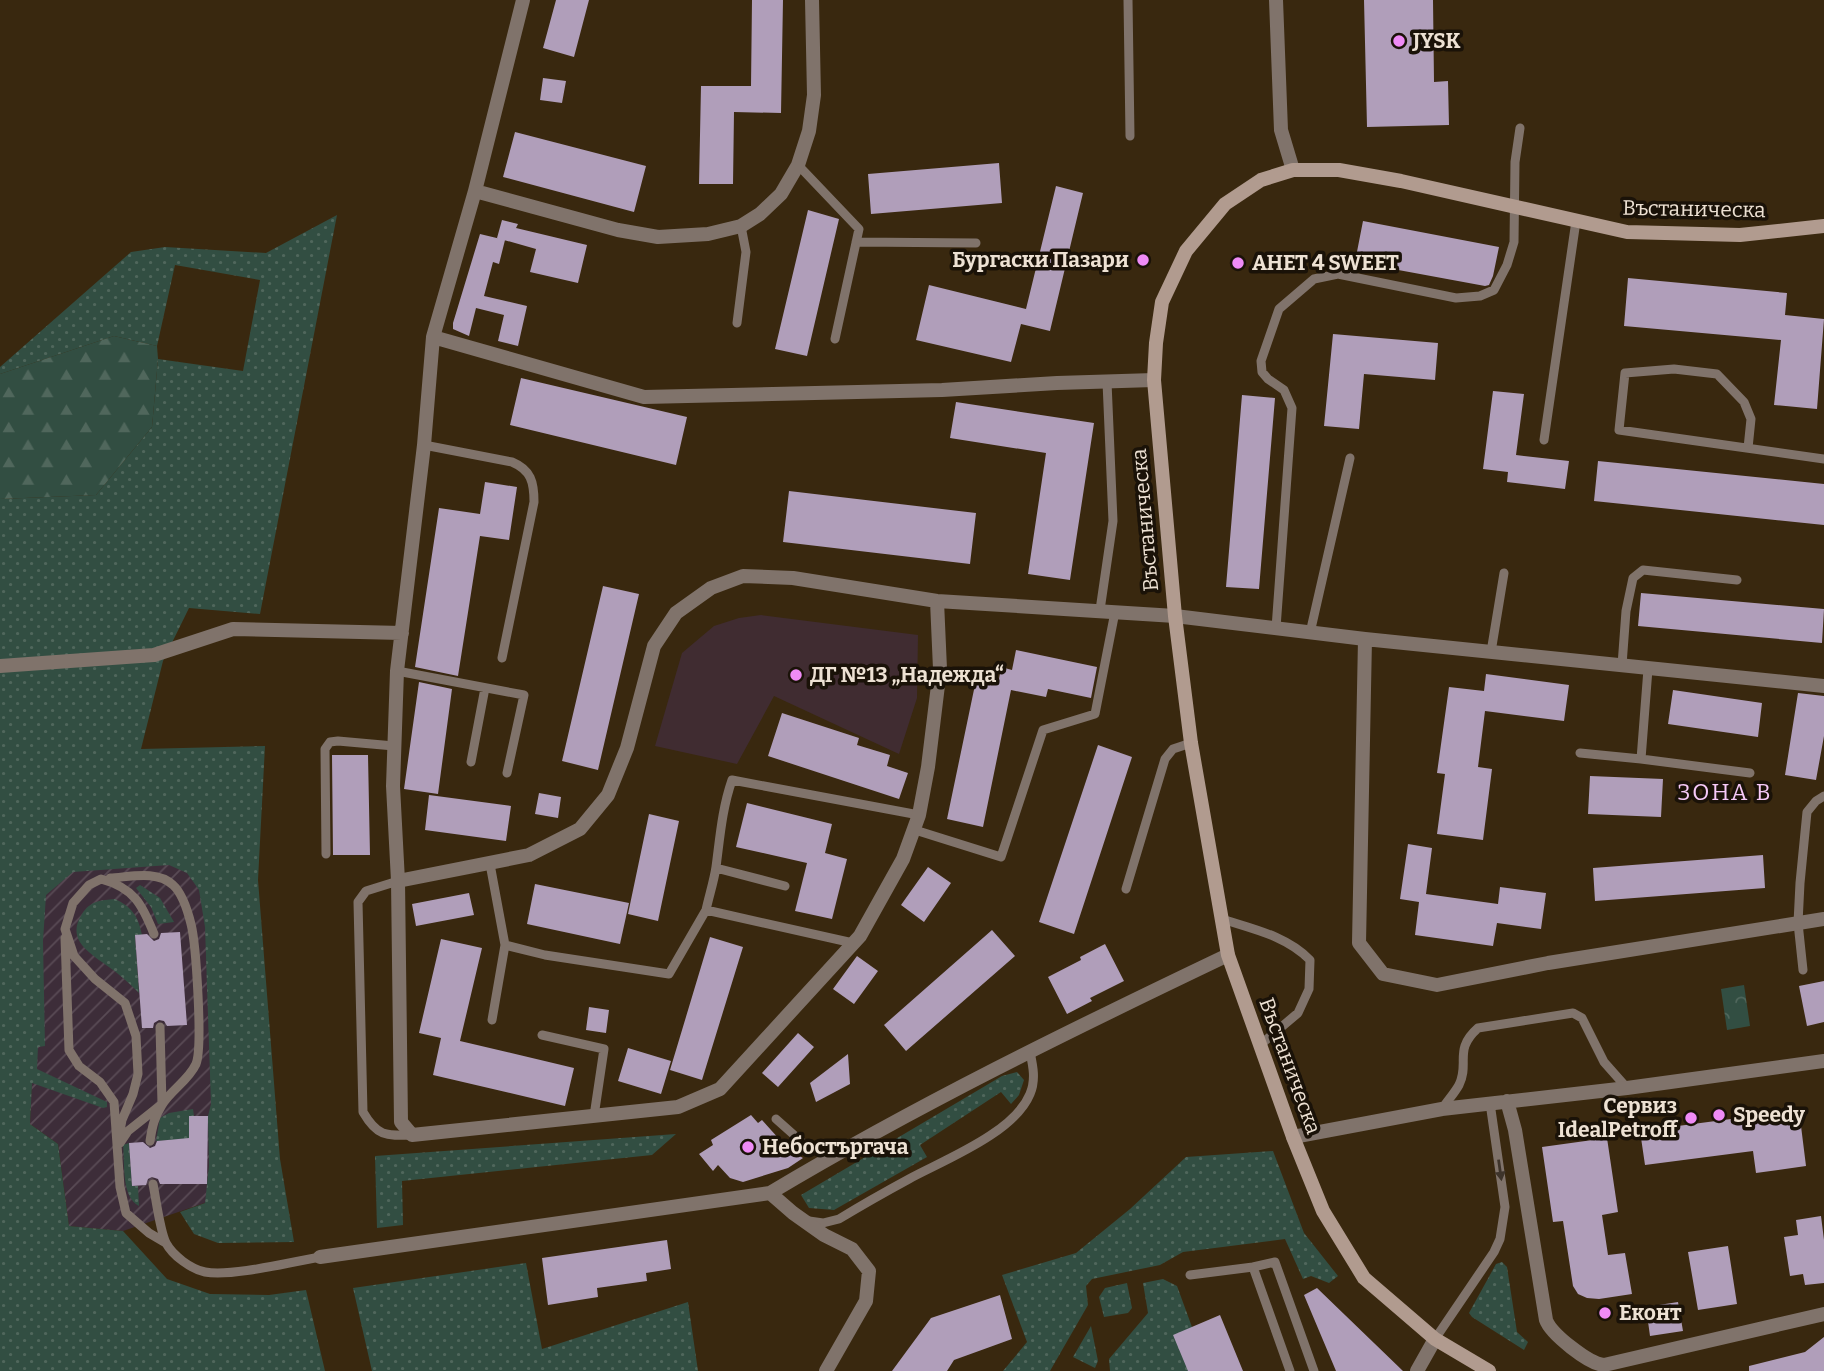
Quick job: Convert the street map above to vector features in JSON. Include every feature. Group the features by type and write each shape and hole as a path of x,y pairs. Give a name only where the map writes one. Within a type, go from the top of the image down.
{"main road":[{"name":"Въстаническа","path":"1489,1371 1435,1339 1364,1278 1324,1211 1293,1136 1228,955 1191,743 1175,615 1154,380 1162,302 1186,251 1225,204 1261,180 1293,170 1339,170 1514,205 1628,232 1740,235 1824,226"}],"street":[{"path":"523,0 475,191 433,337 425,445 397,671 393,786 398,881 401,1122 412,1135 678,1107 720,1089 860,936 903,859 917,822 940,669 937,601"},
{"path":"475,191 618,230 658,237 708,234 741,226 760,214 781,194 798,165 814,96 813,0"},
{"path":"1276,0 1281,130 1293,170"},
{"path":"433,337 644,397 942,390 1154,380"},
{"path":"398,881 528,855 580,829 608,795 627,748 654,646 676,613 711,588 743,576 793,578 937,601 1175,615 1310,633 1824,686"},
{"path":"0,666 154,655 233,629 401,633"},
{"path":"1365,639 1359,943 1383,974 1437,985 1548,963 1824,919"},
{"path":"320,1257 770,1193 829,1157 1030,1052 1228,955"},
{"path":"1293,1136 1442,1109 1627,1088 1824,1061"},
{"path":"1507,1101 1515,1130 1546,1320 1552,1331 1590,1361 1604,1365 1824,1314"},
{"path":"770,1193 824,1235 852,1249 869,1271 866,1301 826,1371"},
{"path":"1417,1371 1435,1339"}],"lane":[{"path":"1128,0 1130,136"},
{"path":"1276,628 1292,408 1284,390 1262,372 1261,360 1279,309 1314,279 1338,274 1456,298 1480,296 1494,290 1507,265 1514,242 1515,162 1520,128"},
{"path":"798,165 859,229 835,340"},
{"path":"1545,440 1576,221"},
{"path":"737,323 746,251 741,226"},
{"path":"856,242 976,243"},
{"path":"1748,448 1751,419 1744,402 1717,374 1674,369 1625,373 1619,430 1824,459"},
{"path":"505,945 545,955 669,974 706,910 716,868 725,801 732,780 917,822 1001,857 1042,730 1095,713 1107,611 1113,521 1107,382"},
{"path":"425,445 512,463 522,466 530,475 534,502 502,658"},
{"path":"1310,633 1350,458"},
{"path":"1622,665 1626,611 1633,578 1643,570 1737,580"},
{"path":"1491,652 1504,573"},
{"path":"1642,759 1648,669"},
{"path":"397,671 524,695 507,774"},
{"path":"471,762 485,688"},
{"path":"326,854 325,748 330,742 338,741 394,746"},
{"path":"1126,889 1165,759 1173,749 1191,743"},
{"path":"1580,753 1750,773"},
{"path":"1803,970 1798,923 1807,812 1815,801 1824,796"},
{"path":"491,864 505,945 492,1020"},
{"path":"716,868 785,886"},
{"path":"117,1147 128,1131 162,1104 188,1077 197,1062 200,1037 191,925 184,904 173,885 155,876 101,879 89,885 73,903 65,929 69,1050 79,1066 100,1082 114,1102 117,1147 120,1187 126,1213 149,1233 166,1243 179,1258 204,1272 221,1273 320,1257"},
{"path":"101,879 121,884 143,906 154,934"},
{"path":"398,881 366,891 358,902 363,1112 371,1126 386,1136 412,1135"},
{"path":"706,910 853,943"},
{"path":"1222,919 1274,936 1299,948 1310,960 1309,989 1298,1013 1260,1045"},
{"path":"65,929 74,956 95,979 125,1003 136,1037 138,1074 122,1120 117,1147"},
{"path":"1442,1109 1460,1083 1463,1050 1468,1037 1478,1028 1573,1013 1583,1018 1604,1062 1627,1088"},
{"path":"150,1141 153,1121 162,1104 160,1027"},
{"path":"542,1034 604,1049 594,1116"},
{"path":"804,1221 823,1223 839,1219 974,1145 1004,1124 1020,1110 1030,1093 1034,1073 1030,1052"},
{"path":"1435,1339 1494,1252 1504,1224 1505,1207 1490,1103"},
{"path":"776,1119 803,1143 829,1157"},
{"path":"153,1184 166,1243"},
{"path":"1189,1275 1275,1262 1314,1371"},
{"path":"1253,1267 1290,1371"}],"shaded area":[{"name":"ДГ №13 „Надежда“","path":"761,615 918,635 917,698 899,754 774,696 737,764 655,746 682,653 714,626"},
{"path":"190,850 238,896 219,1198 123,1231 69,1226 58,1144 30,1124 40,880 72,855"}],"green space":[{"path":"337,215 260,614 189,608 163,661 141,749 265,746 258,880 280,1159 294,1242 218,1243 194,1234 180,1212 205,1203 209,1166 208,1116 211,1104 205,927 199,890 187,873 169,865 73,872 46,895 43,941 45,1046 38,1047 37,1069 107,1102 107,1107 103,1108 32,1083 30,1124 58,1144 69,1226 123,1231 167,1279 210,1294 269,1295 306,1290 325,1371 0,1371 0,499 96,495 152,427 158,359 243,371 260,280 175,265 157,346 114,336 0,374 0,367 131,252 165,247 266,253"},
{"path":"114,336 157,346 152,427 96,495 0,499 0,374"},
{"path":"140,885 160,898 174,922 158,924 151,907 136,888"},
{"path":"115,899 126,905 136,917 142,935 135,936 139,993 86,950 76,931 82,914 89,906"},
{"path":"1744,985 1750,1026 1727,1030 1721,989"},
{"path":"1017,1072 1024,1080 1019,1095 1011,1104 1001,1092 920,1145 927,1157 834,1210 809,1208 801,1195 1002,1076"},
{"path":"193,1109 194,1116 189,1117 190,1170 174,1140 156,1141 160,1118 169,1113"},
{"path":"676,1134 652,1155 402,1181 403,1225 377,1228 375,1156"},
{"path":"129,1143 132,1186 138,1186 139,1206 129,1195 125,1179 123,1145"},
{"path":"1273,1151 1304,1233 1338,1276 1329,1283 1311,1276 1303,1279 1285,1239 1183,1252 1160,1265 1092,1279 1086,1286 1088,1305 1050,1371 1003,1371 1027,1342 1002,1275 1076,1253 1130,1209 1186,1157"},
{"path":"1502,1262 1507,1267 1517,1332 1528,1342 1524,1350 1469,1313 1496,1264"},
{"path":"526,1263 542,1349 688,1302 698,1371 372,1371 353,1288"},
{"path":"1163,1279 1177,1286 1192,1327 1188,1371 1110,1371 1109,1359 1148,1313 1143,1283"},
{"path":"1127,1283 1132,1308 1128,1313 1104,1317 1099,1297 1105,1288"},
{"path":"1091,1326 1098,1361 1095,1368 1073,1357"}],"building":[{"path":"556,0 589,0 574,57 543,48"},
{"path":"752,0 783,0 781,113 734,112 733,184 699,184 701,86 751,86"},
{"name":"JYSK","path":"1364,0 1433,0 1434,82 1448,81 1449,125 1367,127"},
{"path":"543,78 566,81 562,103 540,100"},
{"path":"515,132 646,166 634,212 503,177"},
{"path":"999,163 1002,203 871,214 868,174"},
{"path":"1056,186 1083,193 1050,331 1021,324 1011,362 916,340 929,285 1026,309"},
{"path":"808,210 839,219 807,356 775,349"},
{"path":"502,220 518,224 516,228 587,245 578,283 530,272 536,249 497,238"},
{"path":"1363,221 1499,247 1489,285 1355,262"},
{"path":"480,234 505,240 499,264 493,262 484,296 527,306 518,346 498,341 504,315 476,308 469,336 453,329"},
{"path":"1628,278 1787,293 1785,315 1824,319 1817,409 1774,405 1781,340 1624,326"},
{"path":"1333,334 1438,343 1435,380 1364,374 1359,429 1324,426"},
{"path":"521,378 687,417 676,465 510,425"},
{"path":"1493,391 1524,394 1516,455 1569,461 1565,489 1507,482 1508,472 1483,469"},
{"path":"1242,395 1275,398 1259,589 1226,587"},
{"path":"956,402 1094,423 1070,580 1028,574 1046,453 950,438"},
{"path":"1598,461 1824,484 1824,525 1594,501"},
{"path":"485,482 517,487 509,540 480,536 458,676 415,667 439,508 480,514"},
{"path":"789,491 976,513 970,564 783,542"},
{"path":"603,586 639,594 598,770 562,761"},
{"path":"1641,593 1824,609 1822,643 1638,626"},
{"path":"1016,650 1097,667 1091,698 1048,689 1046,697 1011,690 983,827 947,819 976,680 998,685 1001,667 1012,670"},
{"path":"1486,674 1569,685 1564,721 1485,711 1478,767 1492,769 1483,840 1437,834 1445,774 1437,773 1449,687 1484,691"},
{"path":"419,682 452,689 438,794 404,789"},
{"path":"1673,690 1762,703 1758,737 1668,724"},
{"path":"1798,693 1824,696 1824,736 1816,780 1785,775"},
{"path":"782,713 859,738 857,745 890,755 887,766 908,773 899,799 768,756"},
{"path":"1098,745 1132,757 1074,934 1039,922"},
{"path":"332,755 368,755 370,855 333,855"},
{"path":"1590,776 1663,779 1661,817 1588,814"},
{"path":"539,793 561,797 558,818 535,814"},
{"path":"429,795 511,806 506,841 425,830"},
{"path":"747,803 832,824 825,853 847,859 832,919 795,911 807,863 736,847"},
{"path":"649,814 679,821 658,921 628,914"},
{"path":"1408,844 1432,848 1426,894 1498,904 1500,887 1546,893 1541,929 1497,923 1493,946 1415,935 1419,902 1400,899"},
{"path":"1763,855 1765,888 1595,901 1593,868"},
{"path":"928,867 951,883 924,922 901,905"},
{"path":"535,884 629,903 620,944 527,924"},
{"path":"469,893 474,915 416,926 412,904"},
{"path":"992,930 1015,956 906,1051 884,1025"},
{"path":"180,932 187,1025 167,1026 164,1021 159,1020 154,1023 153,1028 142,1028 135,935 147,934 154,941 159,939 161,933"},
{"path":"710,937 743,947 702,1080 670,1070"},
{"path":"441,939 482,948 460,1041 574,1068 565,1106 433,1075 441,1038 419,1033"},
{"path":"1105,944 1124,981 1090,998 1092,1001 1067,1014 1048,977"},
{"path":"857,956 878,971 854,1004 833,989"},
{"path":"1824,981 1824,1022 1807,1026 1799,986"},
{"path":"589,1007 609,1010 606,1033 586,1030"},
{"path":"798,1033 814,1047 778,1087 762,1073"},
{"path":"628,1048 671,1061 661,1094 618,1081"},
{"path":"848,1054 850,1084 816,1102 810,1083"},
{"path":"1799,1110 1806,1166 1756,1173 1753,1151 1645,1165 1640,1131"},
{"name":"Небостъргача","path":"751,1115 758,1123 762,1120 789,1150 803,1158 788,1168 743,1182 730,1178 718,1165 713,1171 699,1154 713,1145 711,1140"},
{"path":"189,1116 208,1116 207,1184 160,1184 158,1179 152,1177 146,1185 132,1186 129,1143 143,1142 150,1148 155,1146 157,1141 189,1138"},
{"path":"1607,1138 1618,1212 1602,1215 1608,1255 1625,1253 1632,1294 1587,1298 1578,1294 1573,1286 1563,1221 1553,1222 1542,1147"},
{"path":"1821,1216 1824,1283 1805,1285 1803,1274 1790,1276 1784,1237 1798,1235 1796,1220"},
{"path":"667,1240 671,1269 646,1273 647,1281 597,1288 598,1297 548,1305 542,1258"},
{"path":"1728,1246 1737,1304 1698,1310 1688,1252"},
{"path":"1317,1288 1403,1371 1336,1371 1304,1295"},
{"path":"1000,1295 1012,1339 954,1360 947,1371 892,1371 931,1318"},
{"path":"1678,1302 1683,1331 1650,1336 1646,1307"},
{"path":"1220,1315 1243,1371 1188,1371 1173,1335"},
{"path":"1824,1337 1824,1371 1749,1371 1749,1366 1805,1352"}],"place":[{"name":"JYSK","path":"1399,41"},
{"name":"Бургаски Пазари","path":"1143,260"},
{"name":"АНЕТ 4 SWEET","path":"1238,263"},
{"name":"ДГ №13 „Надежда“","path":"796,675"},
{"name":"Speedy","path":"1719,1115"},
{"name":"Сервиз IdealPetroff","path":"1691,1118"},
{"name":"Небостъргача","path":"748,1147"},
{"name":"Еконт","path":"1605,1313"}],"district":[{"name":"ЗОНА В","path":"1725,792"}]}
